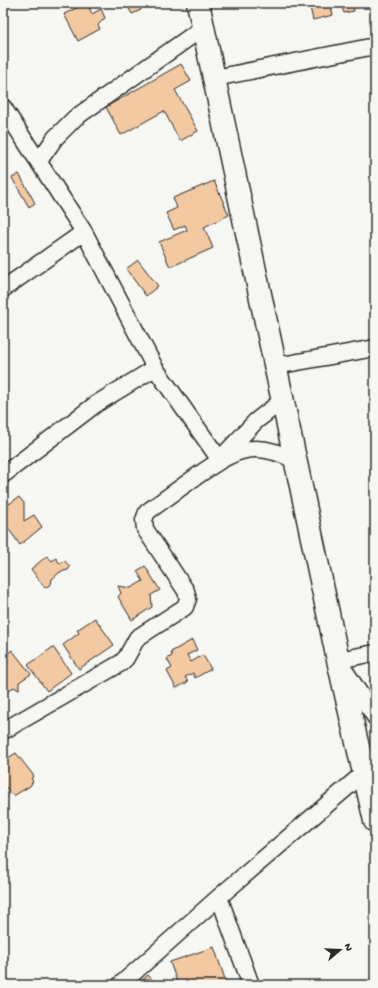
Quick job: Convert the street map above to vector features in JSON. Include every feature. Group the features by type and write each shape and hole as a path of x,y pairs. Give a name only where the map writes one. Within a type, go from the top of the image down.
{"street":[{"path":"198,3 338,660 365,772 375,821"},
{"path":"39,161 55,138 75,118 204,27"},
{"path":"215,78 375,46"},
{"path":"3,107 84,232 155,368 220,460"},
{"path":"3,289 84,232"},
{"path":"276,366 375,348"},
{"path":"3,475 96,404 155,368"},
{"path":"220,460 243,433 283,400"},
{"path":"3,731 121,663 126,658 137,638 185,607 188,599 186,591 145,529 144,520 147,512 220,460 234,452 250,449 266,449 282,454 296,462"},
{"path":"338,660 375,653"},
{"path":"338,660 375,717"},
{"path":"120,985 219,896 365,772"},
{"path":"219,896 251,985"}],"building":[{"path":"87,3 92,14 101,9 105,18 98,25 100,29 78,41 64,14"},
{"path":"126,3 138,3 141,10 132,14"},
{"path":"309,3 330,3 333,15 313,20"},
{"path":"341,3 352,3 354,11 344,13"},
{"path":"181,64 191,81 175,90 198,131 180,141 164,111 121,135 106,107"},
{"path":"19,174 35,203 29,207 12,178"},
{"path":"214,181 229,215 204,227 213,248 170,267 159,242 187,230 185,225 174,230 166,213 177,208 173,198"},
{"path":"138,260 158,286 146,296 126,269"},
{"path":"19,497 24,503 24,521 34,515 42,527 20,545 3,521 3,502 7,500 9,504"},
{"path":"47,556 52,561 56,558 60,564 64,560 70,567 68,570 60,572 52,579 51,584 45,588 31,569"},
{"path":"145,566 160,590 151,595 152,607 132,620 118,597 121,593 118,586 131,588 143,581 137,571"},
{"path":"95,618 114,645 79,669 63,645 79,633 77,630"},
{"path":"192,640 197,650 187,655 191,662 203,655 211,669 195,678 193,673 185,677 188,682 176,688 167,671 172,668 167,659 172,656 171,652"},
{"path":"53,647 71,673 47,691 28,665"},
{"path":"12,650 31,674 19,682 19,690 14,687 4,694 6,697 3,699 3,657"},
{"path":"16,753 34,776 31,779 33,781 30,786 15,795 12,795 3,784 3,761"},
{"path":"214,947 227,985 178,985 170,962"},
{"path":"148,975 157,985 137,985"}]}
